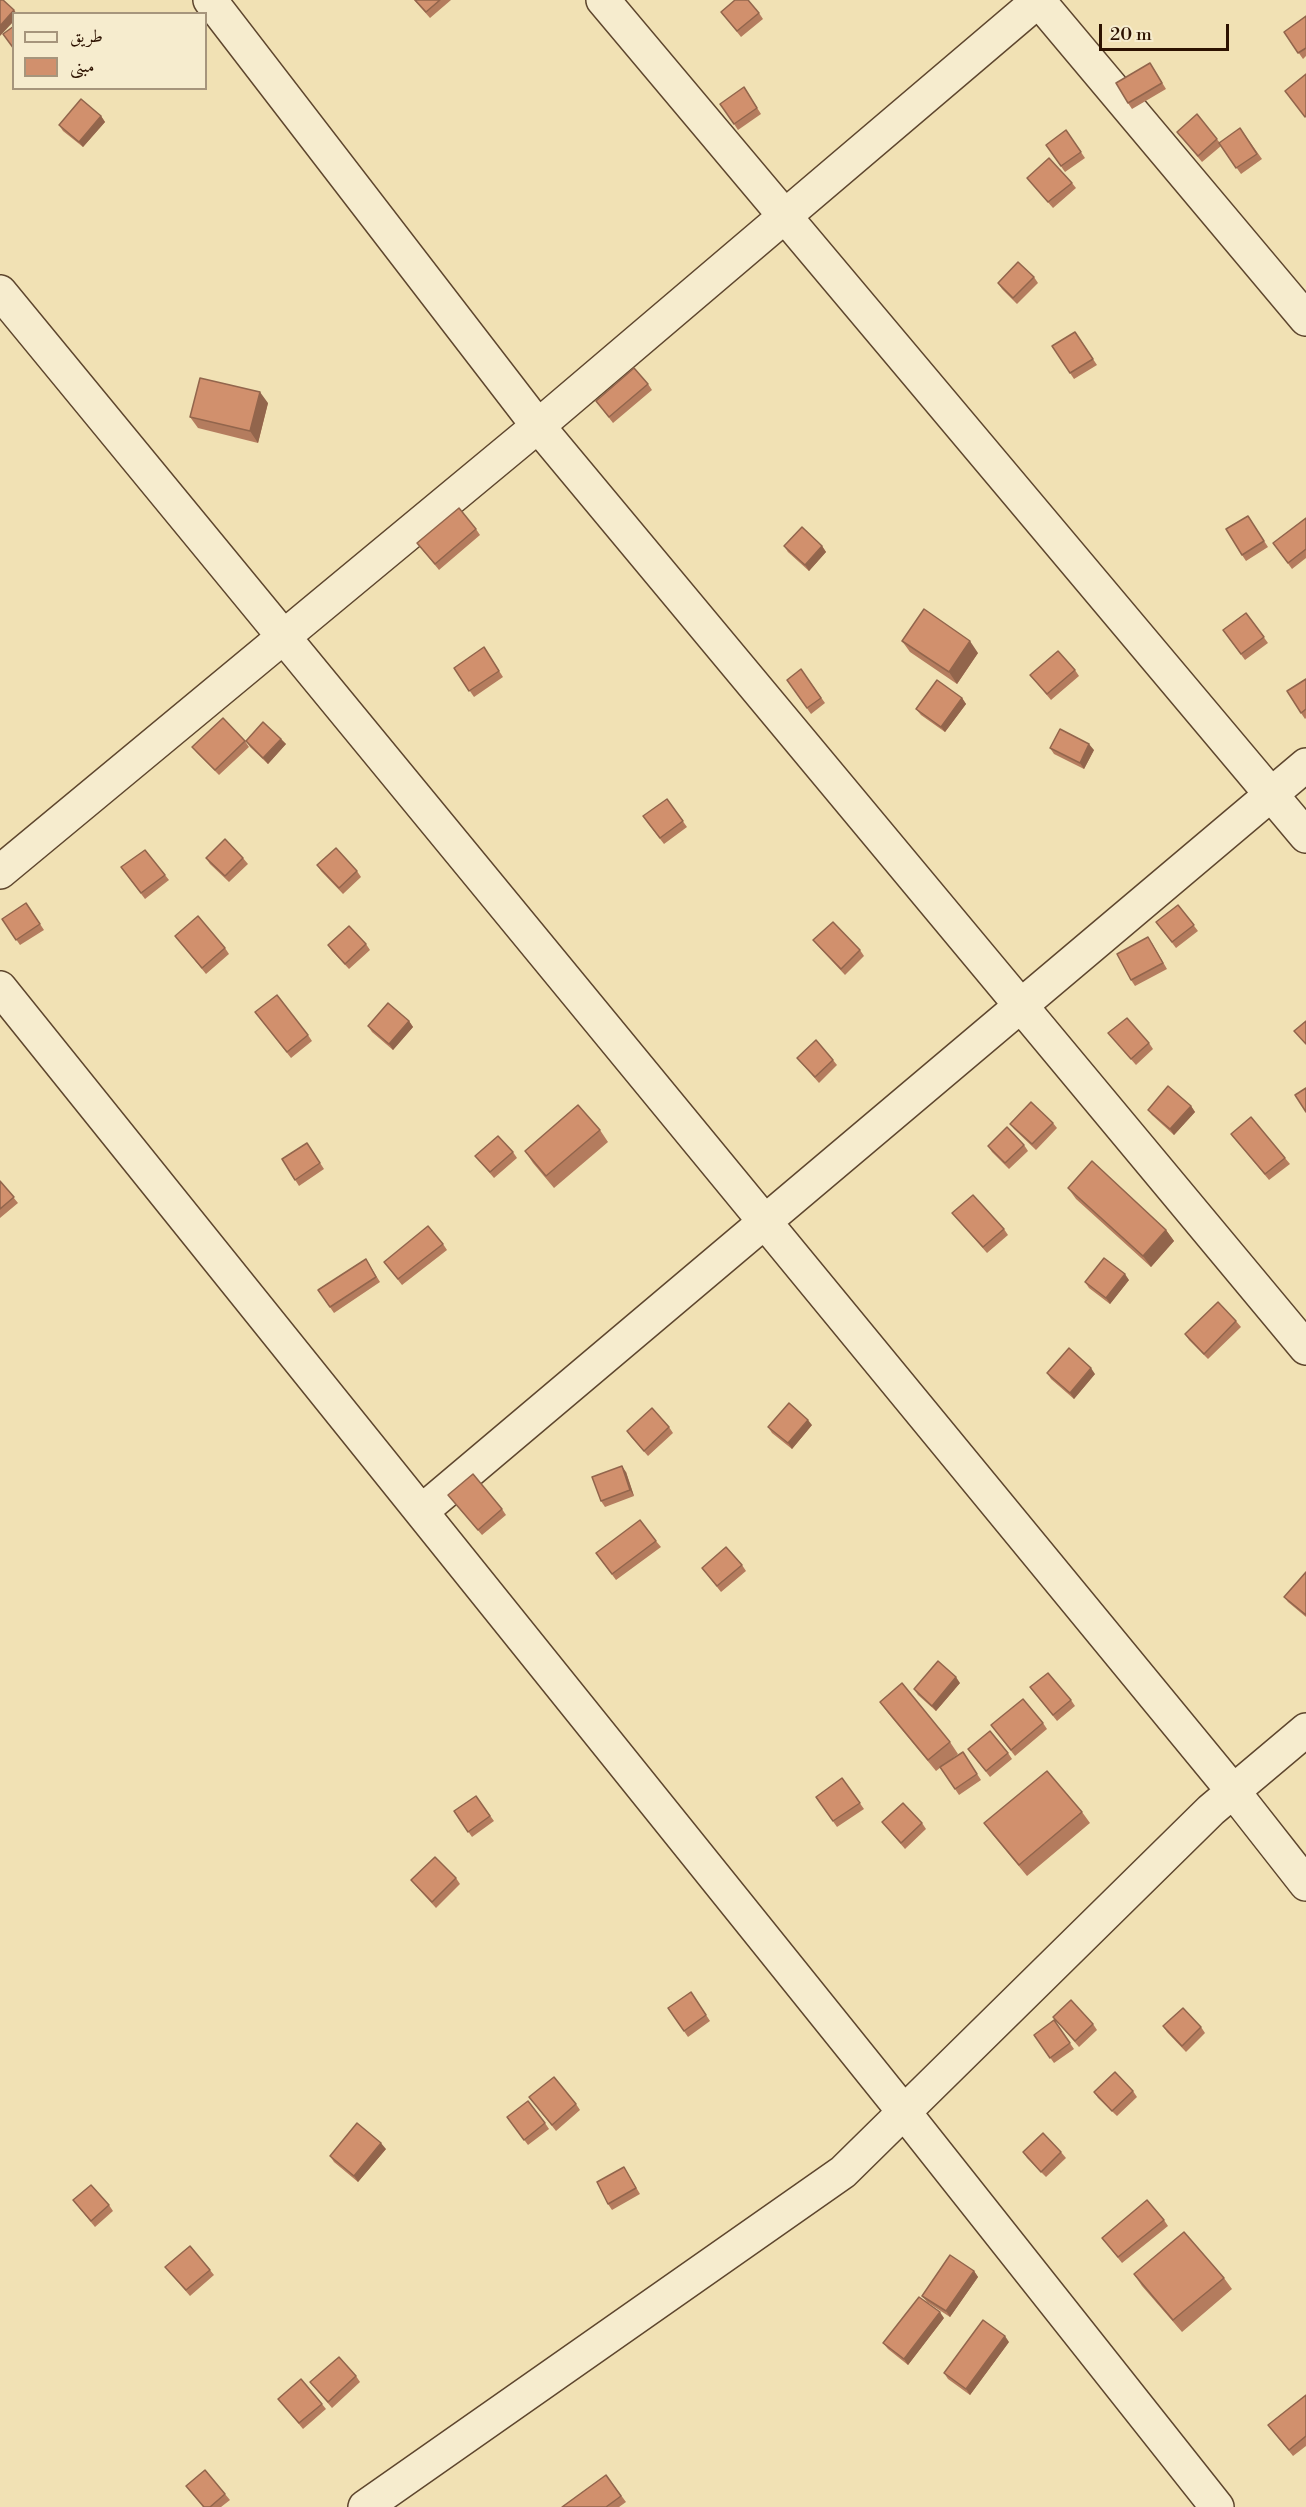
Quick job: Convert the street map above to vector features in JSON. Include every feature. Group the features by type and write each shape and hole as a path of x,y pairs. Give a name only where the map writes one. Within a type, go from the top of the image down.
{"street":[{"path":"210,0 538,426 1306,1348"},
{"path":"603,0 1306,836"},
{"path":"0,872 538,426 1039,0 1306,319"},
{"path":"0,292 1233,1791 1306,1884"},
{"path":"422,1511 1306,765"},
{"path":"0,988 904,2112 1216,2507"},
{"path":"365,2507 843,2172 1233,1791 1306,1730"}],"building":[{"path":"0,0 3,0 14,10 0,26"},
{"path":"415,0 440,0 426,12"},
{"path":"735,0 748,0 759,13 737,31 721,12"},
{"path":"1306,16 1306,48 1298,53 1284,32"},
{"path":"12,27 12,46 3,34"},
{"path":"1150,63 1162,83 1128,103 1116,83"},
{"path":"1306,74 1306,116 1305,117 1285,91"},
{"path":"744,87 757,108 734,124 720,104"},
{"path":"81,99 101,116 79,142 59,125"},
{"path":"1197,114 1217,139 1198,156 1177,132"},
{"path":"1240,128 1257,154 1236,168 1219,143"},
{"path":"1066,130 1081,152 1061,166 1046,145"},
{"path":"1049,158 1072,183 1048,202 1027,178"},
{"path":"1018,262 1034,277 1013,298 998,283"},
{"path":"1075,332 1093,359 1070,373 1052,346"},
{"path":"634,368 648,384 609,417 596,401"},
{"path":"200,378 260,392 250,431 190,417"},
{"path":"459,508 476,529 435,564 417,543"},
{"path":"1248,516 1264,541 1242,555 1226,529"},
{"path":"1306,518 1306,549 1288,563 1273,543"},
{"path":"802,527 822,546 805,565 784,546"},
{"path":"924,609 970,641 949,672 902,641"},
{"path":"1246,613 1264,637 1241,654 1223,630"},
{"path":"484,647 499,671 469,691 454,668"},
{"path":"1058,651 1075,670 1047,694 1030,675"},
{"path":"801,669 821,698 807,708 787,680"},
{"path":"1306,679 1306,709 1301,713 1287,691"},
{"path":"937,680 962,698 941,727 916,709"},
{"path":"223,718 245,741 215,770 192,747"},
{"path":"263,722 281,739 263,758 246,741"},
{"path":"1060,729 1089,744 1080,763 1050,748"},
{"path":"667,799 683,821 660,838 643,816"},
{"path":"225,839 243,858 225,876 206,858"},
{"path":"336,848 357,871 339,888 317,865"},
{"path":"145,850 165,875 141,893 121,867"},
{"path":"26,903 40,924 16,940 2,919"},
{"path":"1178,905 1194,925 1172,942 1156,922"},
{"path":"198,916 225,948 202,968 175,936"},
{"path":"833,922 860,950 841,969 813,940"},
{"path":"349,926 366,944 345,964 328,945"},
{"path":"1148,937 1163,963 1131,980 1117,954"},
{"path":"277,995 308,1035 287,1052 255,1012"},
{"path":"388,1003 409,1021 389,1044 368,1026"},
{"path":"1127,1018 1149,1043 1131,1059 1108,1033"},
{"path":"1306,1021 1306,1044 1294,1031"},
{"path":"816,1040 833,1060 815,1077 797,1058"},
{"path":"1168,1086 1191,1106 1170,1129 1148,1110"},
{"path":"1306,1088 1306,1112 1295,1095"},
{"path":"1031,1102 1053,1123 1032,1144 1010,1124"},
{"path":"578,1105 600,1130 546,1176 525,1151"},
{"path":"1251,1117 1285,1158 1265,1174 1231,1134"},
{"path":"1007,1127 1024,1145 1005,1163 988,1146"},
{"path":"498,1136 513,1152 490,1172 475,1156"},
{"path":"307,1143 320,1163 295,1180 282,1159"},
{"path":"1092,1161 1166,1230 1143,1256 1068,1188"},
{"path":"0,1181 14,1197 0,1209"},
{"path":"973,1195 1004,1229 983,1247 952,1213"},
{"path":"428,1226 443,1244 398,1279 384,1262"},
{"path":"1104,1258 1125,1274 1106,1298 1085,1282"},
{"path":"366,1259 376,1277 330,1307 318,1290"},
{"path":"1218,1302 1236,1321 1204,1354 1185,1334"},
{"path":"1069,1348 1091,1368 1070,1393 1047,1373"},
{"path":"789,1403 808,1420 788,1443 768,1427"},
{"path":"652,1408 669,1427 644,1451 627,1431"},
{"path":"622,1466 630,1490 601,1501 592,1477"},
{"path":"473,1474 502,1509 478,1530 448,1495"},
{"path":"640,1520 656,1541 612,1574 596,1553"},
{"path":"726,1547 742,1565 717,1586 702,1568"},
{"path":"1306,1572 1306,1615 1284,1597"},
{"path":"938,1661 956,1677 932,1706 914,1689"},
{"path":"1048,1673 1071,1700 1053,1715 1030,1687"},
{"path":"902,1683 950,1742 928,1760 880,1702"},
{"path":"1023,1699 1043,1723 1011,1750 991,1725"},
{"path":"990,1731 1008,1753 986,1771 968,1749"},
{"path":"963,1752 977,1774 955,1789 940,1767"},
{"path":"1047,1771 1082,1812 1019,1865 984,1823"},
{"path":"842,1778 860,1803 833,1821 816,1797"},
{"path":"476,1796 490,1816 468,1832 454,1811"},
{"path":"903,1803 922,1823 901,1843 882,1822"},
{"path":"435,1857 456,1878 432,1902 411,1880"},
{"path":"691,1992 706,2015 684,2031 668,2008"},
{"path":"1071,2000 1093,2024 1075,2041 1053,2017"},
{"path":"1183,2008 1201,2027 1182,2046 1163,2026"},
{"path":"1054,2020 1070,2043 1050,2058 1034,2035"},
{"path":"1115,2072 1133,2091 1112,2111 1094,2092"},
{"path":"554,2077 576,2104 552,2125 529,2097"},
{"path":"528,2101 545,2123 524,2140 507,2117"},
{"path":"357,2123 381,2143 354,2176 330,2156"},
{"path":"1043,2133 1061,2152 1041,2172 1023,2152"},
{"path":"624,2167 636,2188 608,2204 597,2182"},
{"path":"91,2185 109,2205 91,2221 73,2200"},
{"path":"1147,2200 1164,2220 1118,2257 1102,2238"},
{"path":"1184,2232 1224,2278 1173,2320 1134,2274"},
{"path":"190,2246 210,2270 186,2290 165,2267"},
{"path":"950,2255 974,2271 946,2311 922,2296"},
{"path":"919,2297 940,2312 904,2359 883,2343"},
{"path":"983,2320 1005,2336 966,2389 944,2373"},
{"path":"339,2357 356,2376 328,2402 310,2382"},
{"path":"301,2379 322,2404 299,2423 278,2399"},
{"path":"1306,2395 1306,2436 1289,2450 1268,2425"},
{"path":"205,2470 225,2494 210,2507 204,2507 186,2486"},
{"path":"606,2475 621,2496 606,2507 562,2507"}]}
